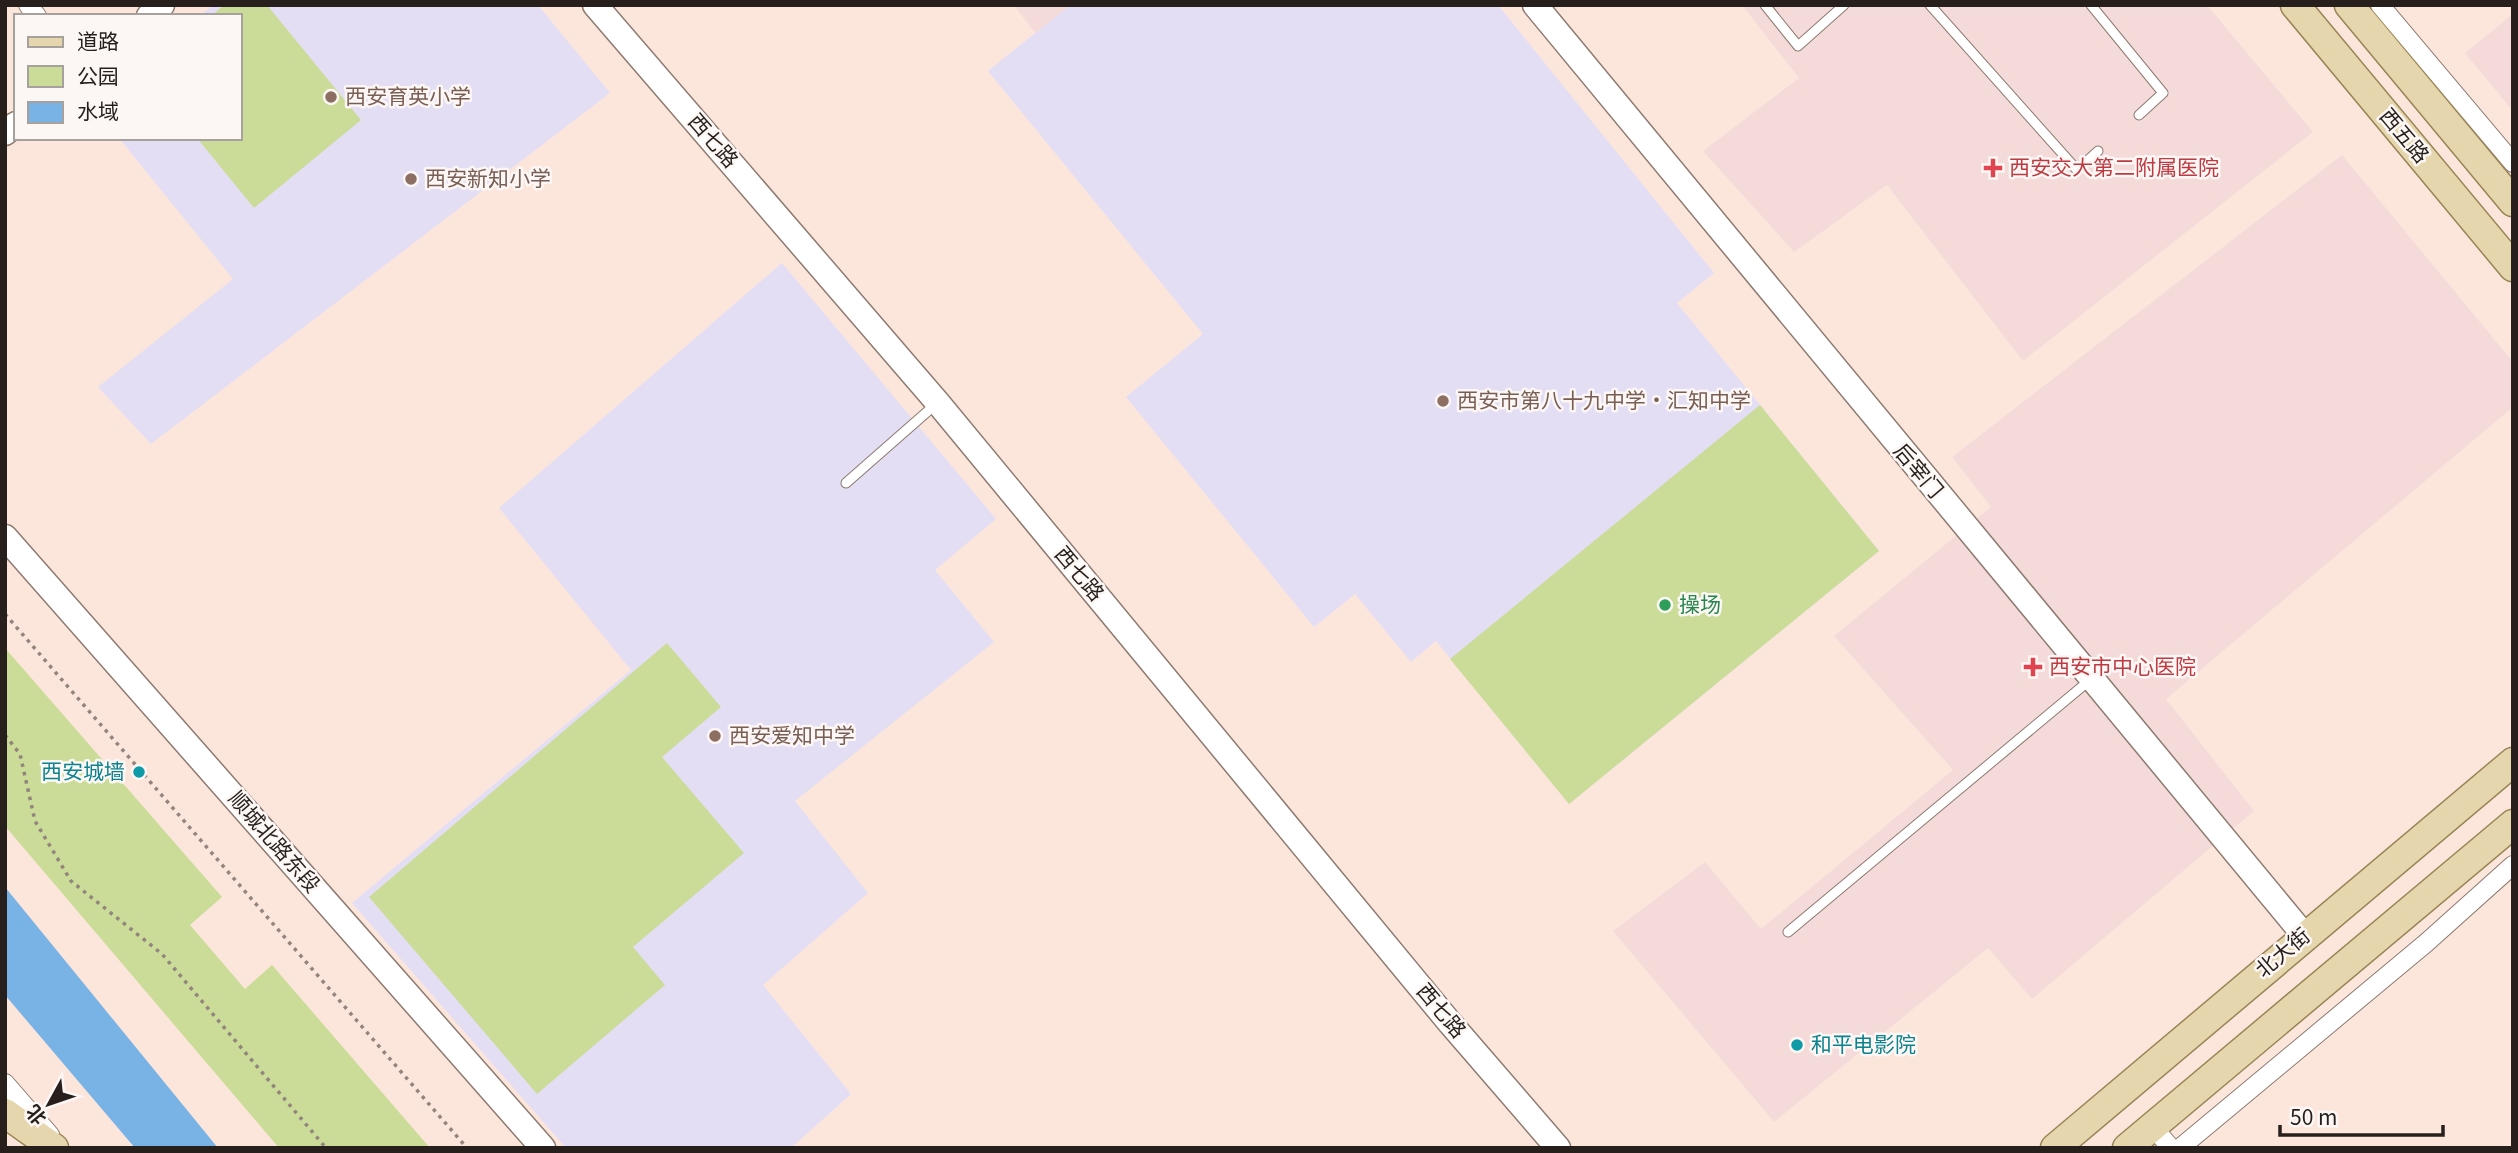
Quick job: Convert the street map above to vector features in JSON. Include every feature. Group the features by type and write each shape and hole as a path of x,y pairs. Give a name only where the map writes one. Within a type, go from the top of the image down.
{"main road":[{"name":"西五路","path":"2295,5 2513,267"},
{"name":"西五路","path":"2349,5 2513,202"},
{"name":"北大街","path":"2055,1148 2304,935 2513,762"},
{"path":"2127,1148 2513,824"},
{"path":"5,1114 31,1148"},
{"path":"5,1114 54,1148"}],"street":[{"name":"西七路","path":"595,5 938,403 1441,1012 1558,1148"},
{"name":"后宰门","path":"1535,5 2304,935"},
{"path":"2380,5 2513,163"},
{"name":"顺城北路东段","path":"5,537 543,1148"},
{"path":"2180,1148 2512,869 2487,845"},
{"path":"5,1083 62,1148"},
{"path":"2152,1126 2171,1148"}],"lane":[{"path":"1765,5 1798,47 1844,5"},
{"path":"1930,5 2077,170 2098,151"},
{"path":"2091,5 2163,93 2139,114"},
{"path":"846,483 938,403"},
{"path":"1788,932 2091,679"}],"path":[{"path":"5,614 467,1148"},
{"path":"5,735 20,754 36,821 71,881 162,954 326,1148"}],"shaded area":[{"path":"213,5 538,5 610,93 151,444 98,387 233,279 121,140 242,140 242,14 202,14"},
{"path":"1014,5 1070,5 1035,33"},
{"name":"西安市第八十九中学·汇知中学","path":"1070,5 1498,5 1714,273 1677,303 1879,551 1569,804 1436,641 1411,662 1355,594 1314,627 1126,397 1203,334 988,71"},
{"name":"西安交大第二附属医院","path":"1742,5 2207,5 2313,132 2023,361 1887,185 1794,252 1703,151 1799,78"},
{"path":"2513,14 2513,111 2465,53"},
{"name":"西安市中心医院","path":"2342,155 2513,362 2513,407 2166,699 2254,811 2032,999 1988,948 1774,1122 1613,931 1705,862 1761,929 1953,770 1834,636 1991,507 1952,457"},
{"name":"西安爱知中学","path":"782,263 996,519 935,570 994,642 795,801 868,893 763,985 851,1094 791,1148 566,1148 352,903 631,670 499,508"}],"green space":[{"path":"224,5 267,5 361,120 254,208 199,140 242,140 242,14 213,14"},
{"name":"操场","path":"1760,405 1879,551 1569,804 1450,659"},
{"path":"667,643 721,707 662,757 744,853 633,947 665,985 537,1094 369,897"},
{"path":"5,648 222,897 190,925 245,989 272,965 430,1148 279,1148 5,826"}],"water":[{"path":"5,887 218,1148 135,1148 5,995"}],"place":[{"name":"西安育英小学","path":"331,97"},
{"name":"西安交大第二附属医院","path":"1993,168"},
{"name":"西安新知小学","path":"411,179"},
{"name":"西安市第八十九中学·汇知中学","path":"1443,401"},
{"name":"操场","path":"1665,605"},
{"name":"西安市中心医院","path":"2033,667"},
{"name":"西安爱知中学","path":"715,736"},
{"name":"西安城墙","path":"139,772"},
{"name":"和平电影院","path":"1797,1045"}]}
